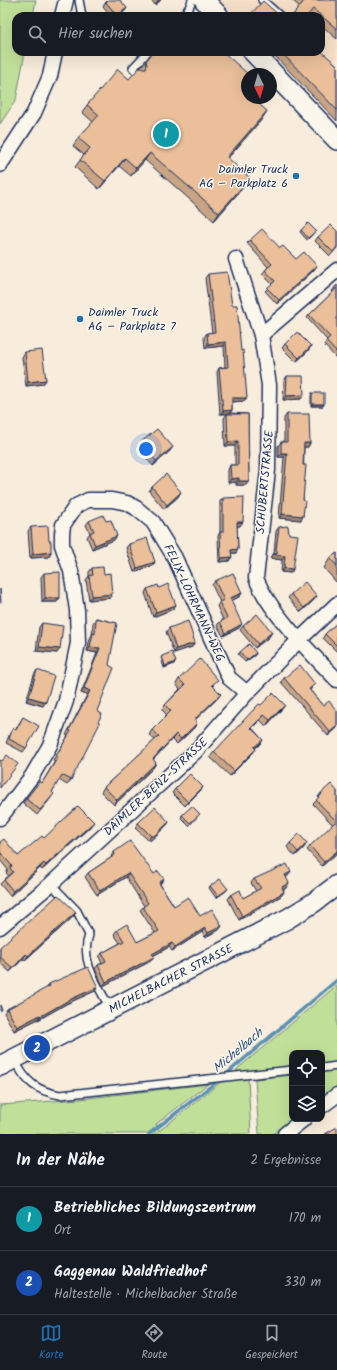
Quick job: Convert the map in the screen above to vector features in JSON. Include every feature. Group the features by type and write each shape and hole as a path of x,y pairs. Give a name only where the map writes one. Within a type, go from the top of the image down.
{"main road":[{"path":"204,0 215,12"},
{"path":"257,56 337,140"},
{"name":"MICHELBACHER STRASSE","path":"7,1063 287,919 313,903 337,885"}],"street":[{"path":"63,12 66,0"},
{"path":"0,165 34,113 50,76 54,56"},
{"name":"SCHUBERTSTRASSE","path":"236,259 261,335 269,384 268,470 256,578 261,591 299,640 337,680"},
{"path":"261,335 337,270"},
{"name":"FELIX-LOHRMANN-WEG","path":"0,818 32,776 50,745 66,701 78,643 77,610 71,571 62,545 62,534 63,525 76,506 88,500 112,500 127,503 136,508 153,522 175,558 229,678 247,693"},
{"name":"DAIMLER-BENZ-STRASSE","path":"1,924 51,884 196,751 247,693 337,604"},
{"path":"325,1104 337,1095"},
{"path":"285,1134 300,1122"}],"lane":[{"path":"79,0 81,12"},
{"path":"186,12 192,0"},
{"path":"262,0 276,12"},
{"path":"137,72 134,68 144,56"},
{"path":"51,884 77,911 89,935 85,954 89,968 111,1010"},
{"path":"7,1063 21,1073 33,1085 44,1092 60,1095 289,1070"},
{"path":"325,1068 337,1066"}],"shaded area":[{"path":"220,0 337,0 337,121 322,56 325,56 325,12 232,12"}],"green space":[{"path":"0,0 36,0 34,12 12,12 12,56 24,56 16,100 0,124"},
{"path":"337,985 337,1062 325,1064 325,1050 289,1050 289,1067 240,1072 236,1070"},
{"path":"337,1070 337,1087 325,1096 325,1086 325,1072"},
{"path":"289,1075 289,1122 273,1134 259,1134 255,1079"},
{"path":"248,1078 251,1134 0,1134 0,1105 80,1099 208,1084 156,1124 159,1131 222,1081"}],"building":[{"path":"108,0 120,0 127,8 122,12 114,12 106,2"},
{"path":"303,0 337,0 337,29 325,19 325,12 317,12 313,9 310,12 295,12 304,1"},
{"path":"263,1 275,12 253,12"},
{"path":"325,54 337,65 337,110 285,56 325,56"},
{"path":"150,56 228,56 241,68 241,104 259,104 267,111 227,157 250,178 219,213 150,153 136,168 125,158 105,181 80,160 90,148 78,138 99,115 87,105 118,69 129,79 139,68 146,68 146,61"},
{"path":"308,223 316,231 308,238 301,230"},
{"path":"331,225 337,231 337,247 333,252 318,237"},
{"path":"262,229 280,248 283,246 296,259 304,252 317,266 279,300 267,288 275,281 265,270 272,264 250,240"},
{"path":"227,272 232,305 237,305 247,398 232,398 232,410 223,411 219,368 228,367 226,342 208,344 207,333 215,332 208,274"},
{"path":"337,285 337,353 326,341 330,337 309,315 336,289 334,288"},
{"path":"297,332 311,346 299,358 285,344"},
{"path":"42,350 46,380 28,382 25,352"},
{"path":"287,376 303,376 304,395 286,396"},
{"path":"312,393 324,393 324,404 312,404"},
{"path":"227,414 248,414 249,481 239,481 239,478 231,479 230,465 238,465 238,441 228,442"},
{"path":"287,414 309,414 310,443 304,443 303,465 306,465 303,516 282,514 287,453 281,453 281,442 287,442"},
{"path":"157,429 173,447 156,461 140,443"},
{"path":"166,474 181,492 167,505 152,487"},
{"path":"244,497 243,522 237,522 238,549 231,550 232,557 221,558 220,532 223,532 223,498"},
{"path":"103,515 106,521 111,520 117,536 95,545 90,533 94,531 89,521"},
{"path":"48,526 49,541 51,541 51,552 33,554 31,527"},
{"path":"288,526 289,534 298,535 293,569 284,568 285,556 273,554 278,552 276,550 279,527"},
{"path":"147,538 155,562 137,568 129,544"},
{"path":"337,553 337,566 330,558"},
{"path":"103,567 104,574 110,573 112,594 92,596 89,576 93,575 92,568"},
{"path":"60,572 60,598 45,598 44,573"},
{"path":"233,573 242,593 230,598 242,624 226,633 220,622 227,618 219,602 224,600 215,581"},
{"path":"305,582 317,596 304,608 291,594"},
{"path":"168,584 176,605 156,612 147,589 158,585 159,588"},
{"path":"257,614 272,632 258,644 243,626"},
{"path":"96,618 117,623 109,665 114,668 97,711 102,714 98,722 100,723 71,780 62,775 52,792 54,794 40,810 26,799 40,781 42,783 58,757 56,756 71,731 69,730 90,691 84,688 100,648 90,647 93,633 95,634"},
{"path":"188,621 195,643 176,649 169,628"},
{"path":"42,623 63,626 60,649 39,647"},
{"path":"337,623 337,646 325,634"},
{"path":"249,644 256,653 247,660 240,652"},
{"path":"172,652 176,662 165,666 162,656"},
{"path":"200,659 218,680 212,685 221,694 194,720 197,723 181,739 176,734 153,759 156,763 117,800 104,787 159,736 152,730 171,711 165,705 185,685 179,679"},
{"path":"300,665 315,684 309,689 323,706 329,701 337,711 337,726 330,732 284,678"},
{"path":"37,670 54,676 46,702 29,697"},
{"path":"273,693 285,705 270,720 264,715 251,728 263,740 254,747 256,749 234,771 214,752 259,704 261,705"},
{"path":"23,717 39,726 26,748 9,739 13,728 16,730"},
{"path":"7,755 18,764 0,788 0,760 2,761"},
{"path":"190,774 203,787 188,802 175,789"},
{"path":"331,784 337,791 337,851 324,862 310,846 336,821 316,800"},
{"path":"78,806 94,822 46,865 44,863 13,891 4,880 13,872 10,868 12,866 0,852 0,842 4,839 18,856 42,836 44,838"},
{"path":"192,806 200,814 190,823 182,815"},
{"path":"155,807 169,822 154,836 151,836 138,823"},
{"path":"299,834 307,843 298,852 290,843"},
{"path":"130,841 154,874 158,871 164,879 159,883 174,906 188,897 200,916 212,909 222,926 208,933 205,928 175,947 172,943 152,954 154,957 106,982 98,965 106,961 102,953 124,941 117,930 127,924 137,942 159,931 143,907 148,903 128,873 100,891 88,873 115,855 114,852"},
{"path":"287,864 291,872 285,875 289,883 282,887 284,892 242,916 231,895 240,890 243,898 261,888 254,879"},
{"path":"220,879 228,889 218,896 210,886"},
{"path":"58,895 76,912 28,956 26,954 13,968 0,957 0,947"},
{"path":"88,967 98,987 17,1027 7,1009 50,986 49,984"},
{"path":"337,1127 337,1134 325,1134"}],"waterway":[{"name":"Michelbach","path":"224,1076 337,980"},
{"name":"Michelbach","path":"149,1134 219,1080"}],"place":[{"name":"Betriebliches Bildungszentrum","path":"166,134"},
{"name":"Daimler Truck AG − Parkplatz 6","path":"296,176"},
{"name":"Daimler Truck AG − Parkplatz 7","path":"80,319"},
{"name":"Gaggenau Waldfriedhof","path":"37,1048"}]}
